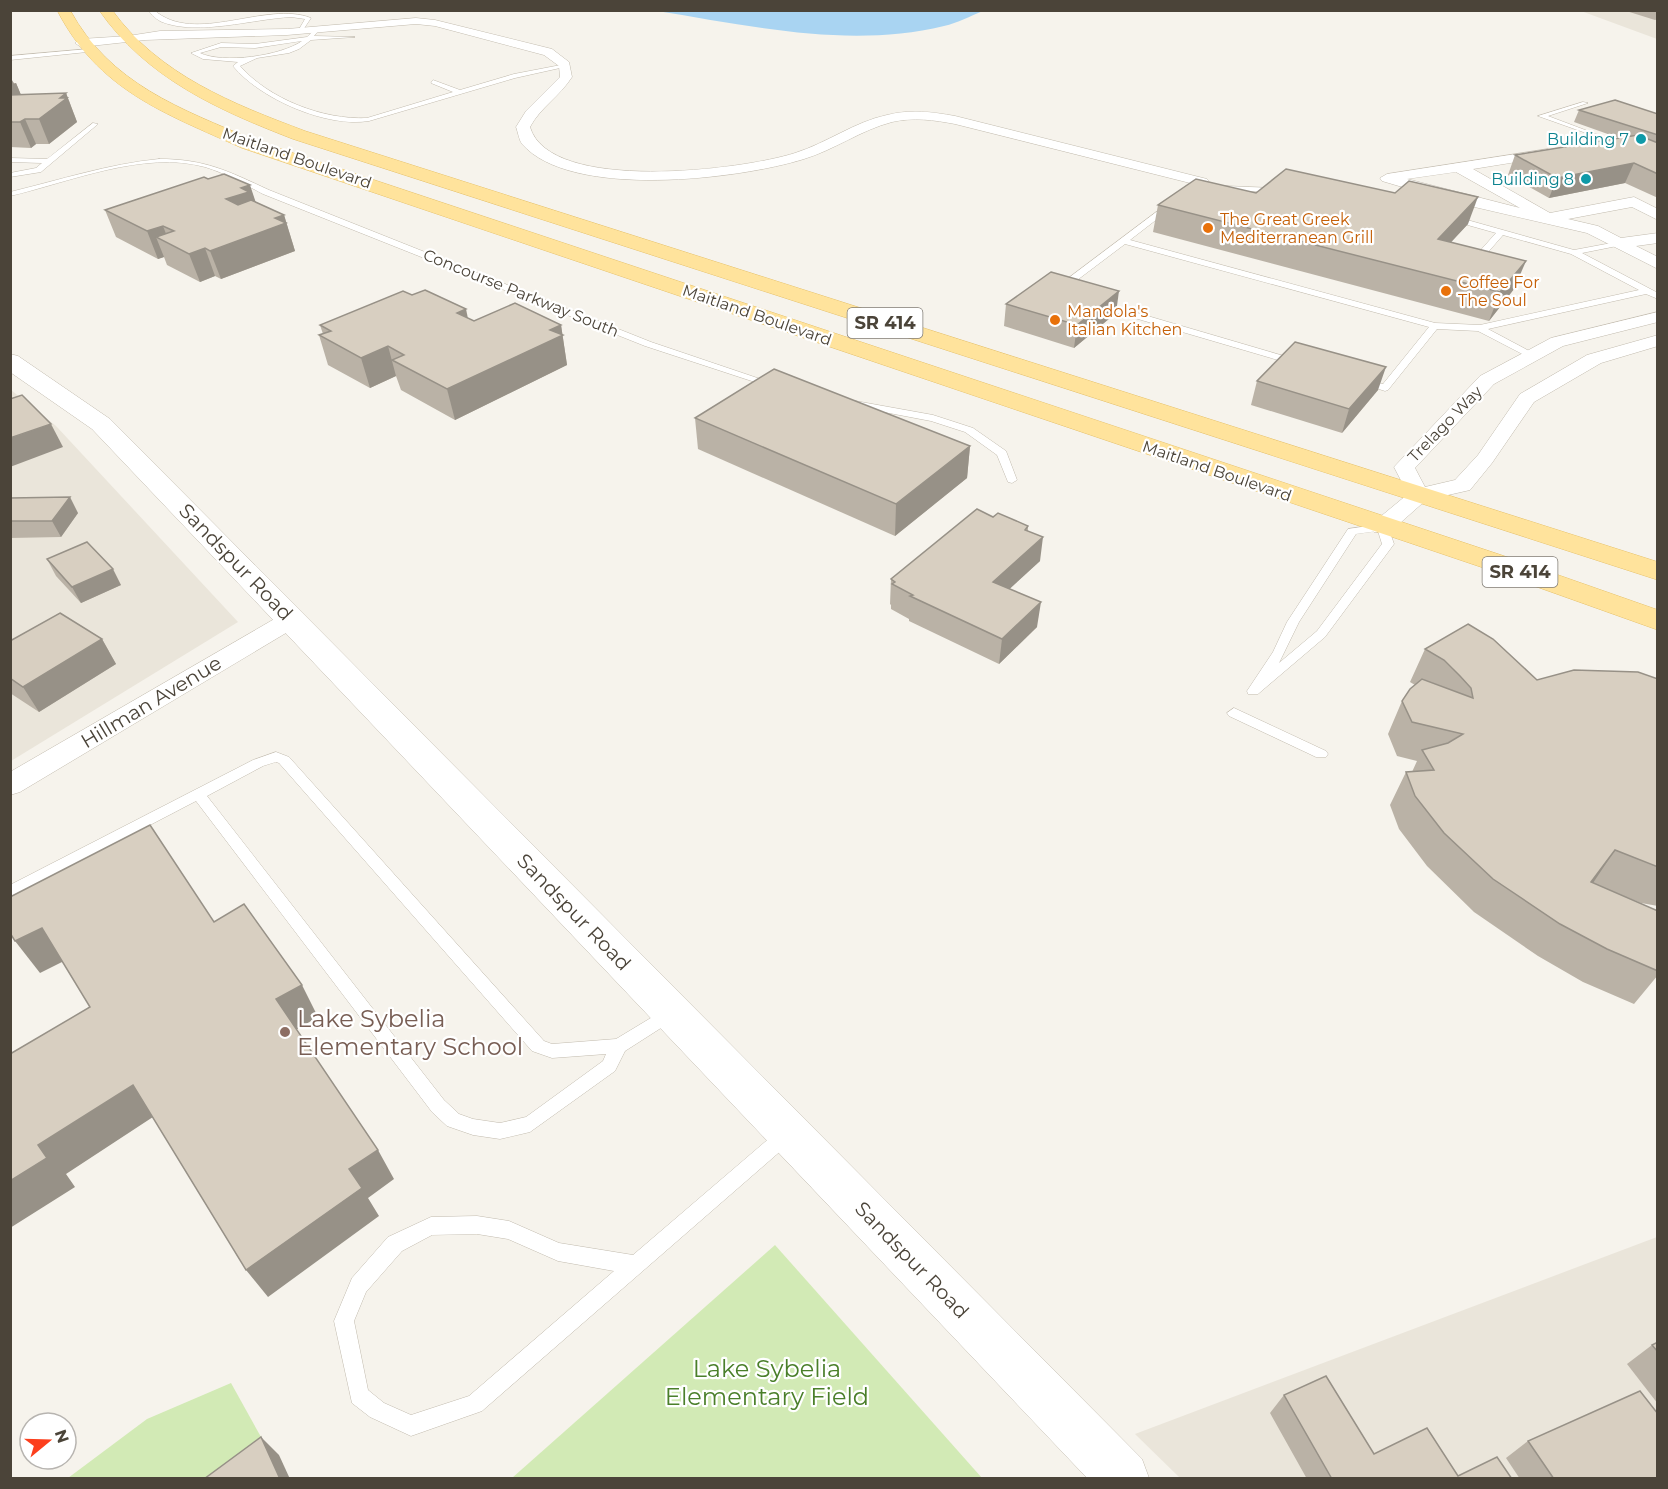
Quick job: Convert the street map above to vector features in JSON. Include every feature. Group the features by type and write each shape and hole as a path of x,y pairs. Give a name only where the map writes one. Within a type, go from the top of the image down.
{"main road":[{"name":"Maitland Boulevard","path":"63,10 84,47 119,78 175,112 248,144 1382,527 1491,561 1658,621"},
{"name":"Maitland Boulevard","path":"105,10 137,39 161,66 239,112 299,135 1658,571"}],"street":[{"path":"84,47 137,39 310,33 396,21 435,23 548,52 560,58 566,66 568,76 562,87 537,105 527,117 523,132 527,143 550,158 583,169 625,175 679,175 738,170 798,157 880,120 903,115 926,115 955,120 1202,185"},
{"path":"1588,147 1620,145"},
{"path":"1565,150 1387,178 1458,199 1593,229 1658,264"},
{"path":"1459,167 1548,218 1634,202 1658,215"},
{"path":"1619,243 1658,238"},
{"name":"Trelago Way","path":"1658,317 1557,342 1487,380 1404,467 1419,495 1462,484 1485,459 1527,398 1594,359 1658,340"},
{"name":"Sandspur Road","path":"10,361 101,424 1124,1479"},
{"path":"1382,527 1419,495"},
{"name":"Hillman Avenue","path":"10,785 292,619"}],"lane":[{"path":"150,10 155,19 182,25 279,16 308,18 310,33 299,49 244,61 203,57 194,53 213,46 268,45 310,33 352,37"},
{"path":"10,51 84,47"},
{"path":"10,58 84,47"},
{"path":"244,61 236,66 237,70 268,91 292,104 346,122 367,120 514,76 566,66"},
{"path":"433,82 459,92"},
{"path":"1585,103 1541,116 1620,145"},
{"path":"10,176 38,170 95,124"},
{"path":"10,160 49,161"},
{"name":"Concourse Parkway South","path":"10,194 143,163 176,162 206,165 266,192 648,344 779,386"},
{"path":"38,170 61,183"},
{"path":"1221,187 1243,190 1284,190"},
{"path":"1234,197 1243,190"},
{"path":"1066,295 1056,292 1183,196"},
{"path":"1442,216 1574,252 1658,297"},
{"path":"1466,272 1502,232"},
{"path":"1124,241 1435,326 1480,328 1647,291"},
{"path":"1574,252 1619,243"},
{"path":"1086,301 1304,364"},
{"path":"1353,379 1385,388 1435,326"},
{"path":"1480,328 1532,356"},
{"path":"842,401 933,418 969,430 1002,453 1012,480"},
{"path":"1382,527 1388,543 1321,633 1253,691 1279,653 1293,622 1352,531 1382,527"},
{"path":"1234,713 1321,754"},
{"path":"10,892 267,759 276,757 284,760 538,1046 552,1051 619,1046 671,1012"},
{"path":"199,795 438,1106 453,1120 473,1127 500,1131 530,1124 609,1066 619,1046"},
{"path":"635,1266 558,1252 509,1230 477,1225 431,1226 395,1244 359,1285 344,1321 359,1396 377,1410 411,1426 475,1404 635,1266 789,1133"}],"shaded area":[{"path":"1581,11 1657,11 1657,39"},
{"path":"11,390 56,426 238,622 11,761"},
{"path":"1657,1237 1657,1478 1180,1478 1135,1434"}],"green space":[{"name":"Lake Sybelia Elementary Field","path":"775,1245 982,1478 512,1478"},
{"path":"231,1383 271,1455 242,1478 68,1478 147,1419"}],"water":[{"path":"983,10 944,26 908,33 872,35 801,33 657,11"}],"building":[{"path":"66,93 60,98 67,98 39,119 10,122 10,95"},
{"path":"1615,100 1658,114 1658,135 1579,110"},
{"path":"1638,135 1658,143 1658,174 1634,163 1557,178 1515,155"},
{"path":"1286,169 1395,193 1409,181 1478,197 1438,239 1526,261 1500,292 1158,205 1196,179 1256,193"},
{"path":"224,174 250,185 241,188 249,192 226,199 238,205 251,200 284,215 275,218 286,223 210,251 205,248 189,254 156,237 174,231 163,226 147,231 105,210 204,177 208,179"},
{"path":"1051,272 1119,291 1077,325 1006,304"},
{"path":"425,290 466,309 457,313 474,321 515,303 561,325 550,330 563,335 447,389 392,360 404,355 388,346 361,358 319,335 331,331 320,325 403,291 412,295"},
{"path":"1295,342 1386,367 1349,409 1257,381"},
{"path":"774,369 970,446 896,504 695,418"},
{"path":"22,395 51,424 10,438 10,399"},
{"path":"70,497 52,521 10,521 10,498"},
{"path":"977,509 993,517 998,513 1028,526 1025,530 1043,537 993,582 1041,602 1002,639 910,596 913,595 892,584 895,582 891,579"},
{"path":"87,542 113,569 72,587 47,559"},
{"path":"60,613 102,639 23,687 10,678 10,641"},
{"path":"1468,624 1493,639 1537,680 1574,670 1638,672 1658,679 1658,867 1615,850 1591,882 1658,911 1658,971 1607,949 1560,924 1493,879 1444,833 1415,796 1406,772 1434,770 1422,750 1448,743 1463,734 1412,722 1402,701 1410,689 1422,679 1473,698 1471,688 1460,676 1444,660 1425,649"},
{"path":"150,825 214,922 244,904 302,985 276,999 378,1150 349,1169 362,1188 246,1270 133,1085 38,1145 47,1158 10,1181 10,1054 90,1007 42,928 15,941 10,933 10,897"},
{"path":"1658,1342 1658,1352 1652,1345"},
{"path":"1326,1376 1374,1454 1427,1428 1458,1476 1497,1457 1512,1479 1332,1479 1284,1395"},
{"path":"1640,1391 1658,1414 1658,1479 1554,1479 1528,1441"},
{"path":"261,1437 280,1479 204,1479"}],"place":[{"name":"Building 7","path":"1641,139"},
{"name":"Building 8","path":"1586,179"},
{"name":"The Great Greek Mediterranean Grill","path":"1208,228"},
{"name":"Coffee For The Soul","path":"1446,291"},
{"name":"Mandola's Italian Kitchen","path":"1055,320"},
{"name":"Lake Sybelia Elementary School","path":"285,1032"}]}
